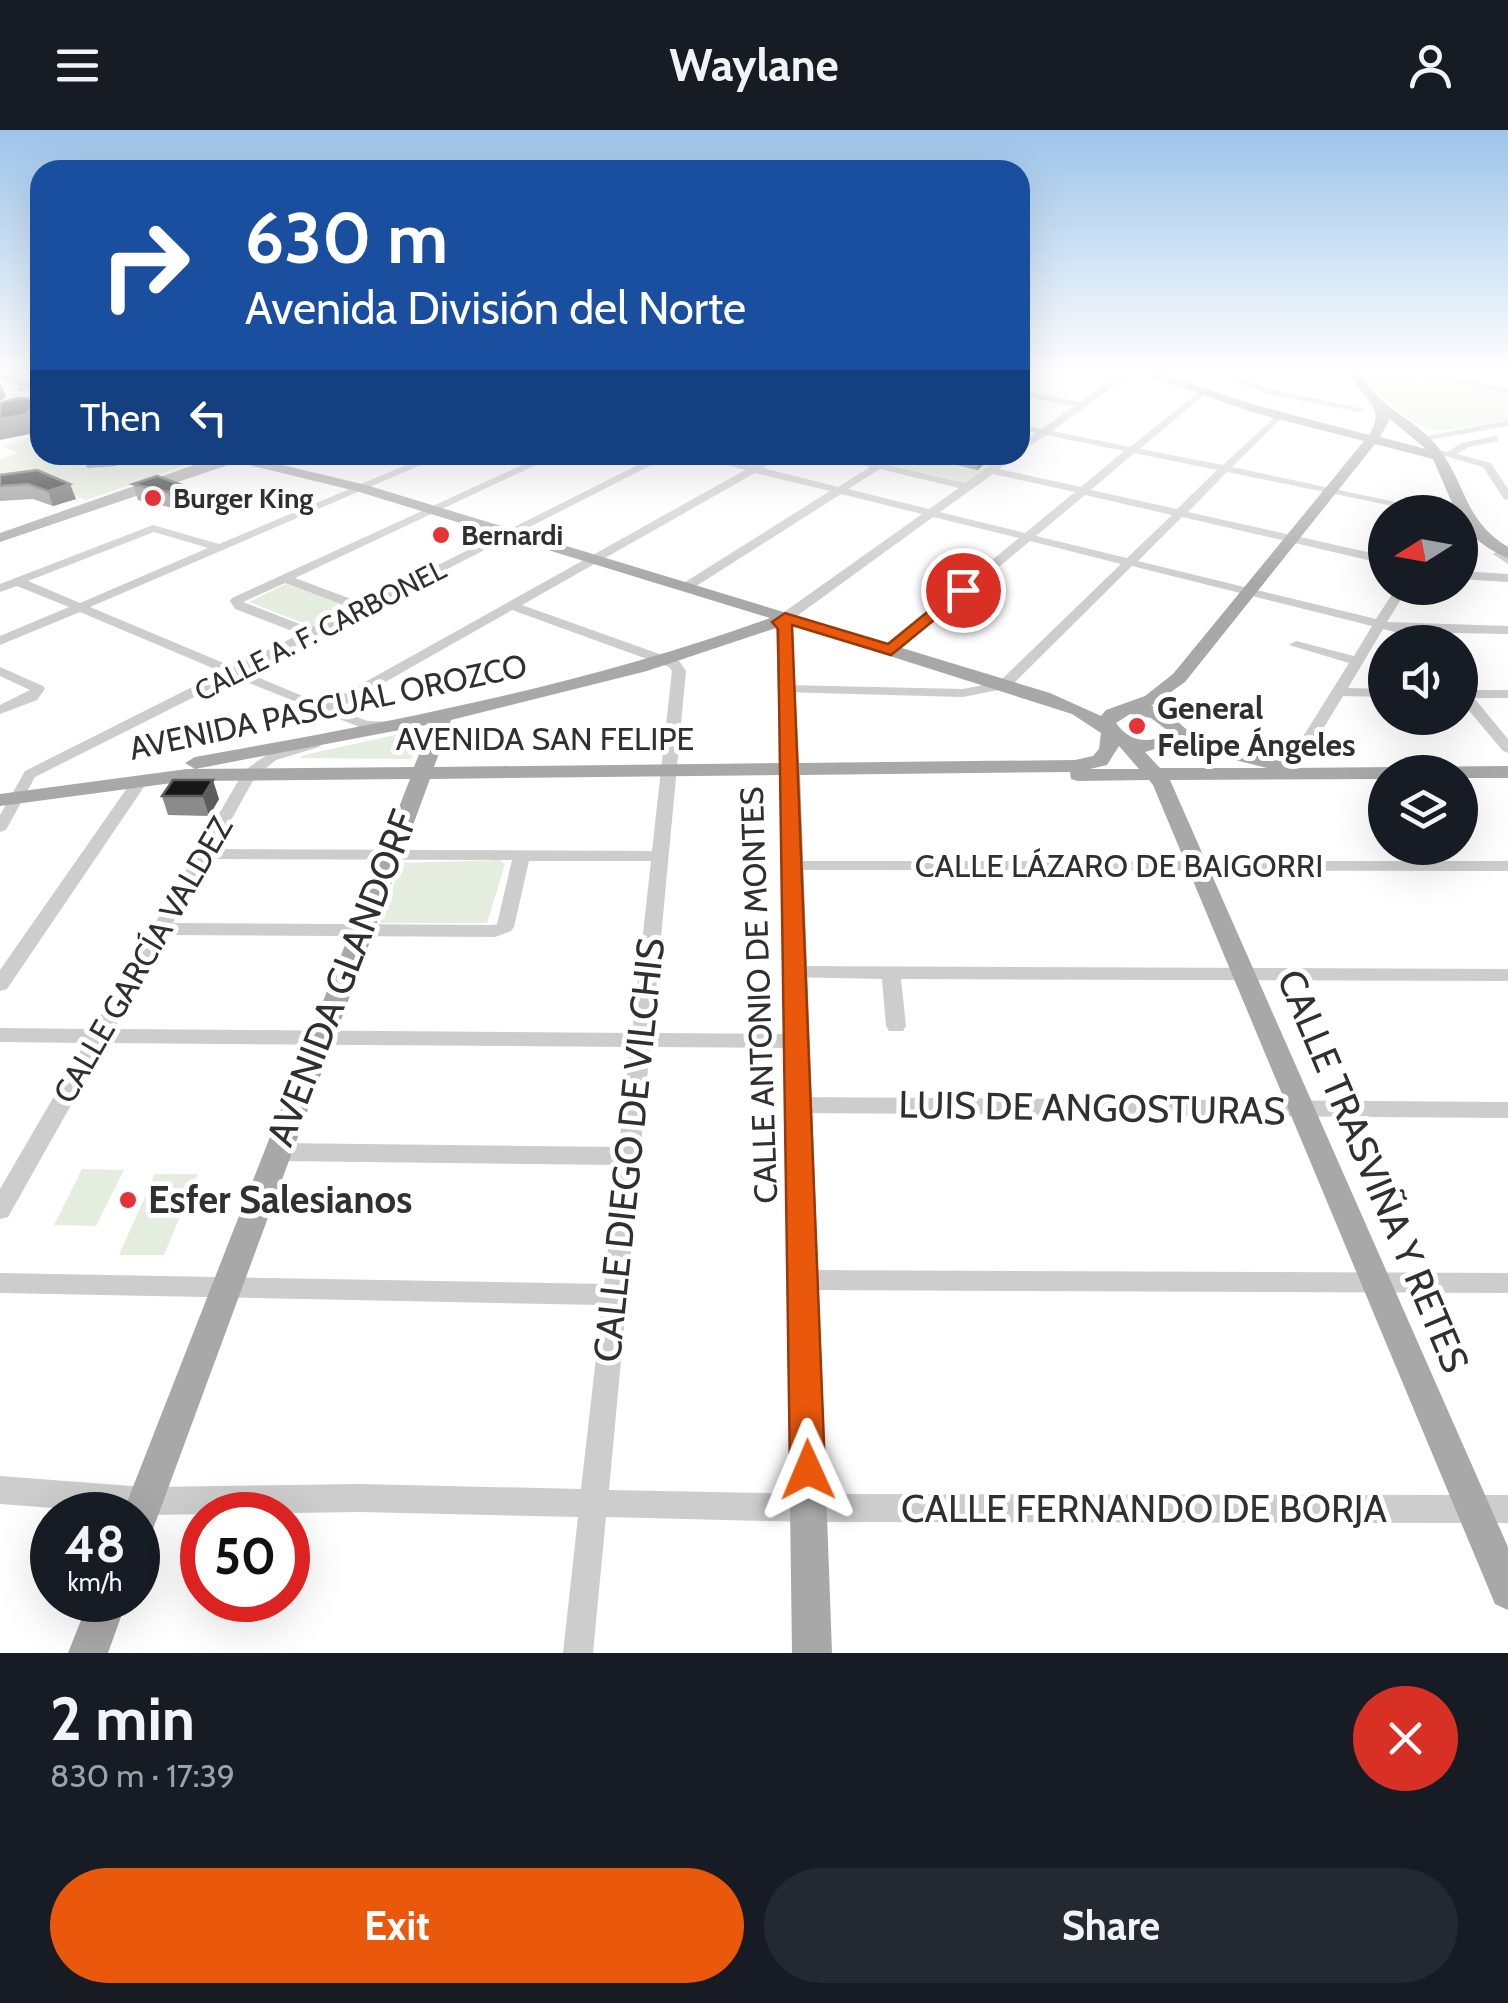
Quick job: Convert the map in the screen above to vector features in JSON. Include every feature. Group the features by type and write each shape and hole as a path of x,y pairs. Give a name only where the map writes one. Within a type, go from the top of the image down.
{"main road":[{"name":"CALLE TRASVIÑA Y RETES","path":"1160,777 1170,732 1168,705 1180,678 1367,442"},
{"path":"1391,442 1433,450"},
{"path":"1424,442 1433,450 1466,522 1506,556"},
{"path":"1433,450 1447,495"},
{"path":"0,530 191,465"},
{"path":"0,538 194,465"},
{"path":"280,465 1044,697 1086,714 1115,735 1170,732"},
{"path":"285,465 291,468"},
{"path":"1478,537 1506,556"},
{"name":"AVENIDA PASCUAL OROZCO","path":"10,799 140,781 164,769 414,724 661,659 783,620"},
{"name":"CALLE ANTONIO DE MONTES","path":"783,620 812,1653"},
{"name":"CALLE TRASVIÑA Y RETES","path":"1126,710 1180,678"},
{"path":"1044,697 1126,710 1170,732"},
{"path":"1115,735 1108,718 1126,710"},
{"name":"AVENIDA GLANDORF","path":"149,1492 444,716"},
{"name":"AVENIDA SAN FELIPE","path":"1170,732 1226,752 1292,767 1358,772"},
{"name":"CALLE TRASVIÑA Y RETES","path":"1115,735 1160,777 1508,1591"},
{"name":"AVENIDA SAN FELIPE","path":"950,770 1094,764 1107,754 1115,735"},
{"name":"AVENIDA SAN FELIPE","path":"140,781 421,769 950,770 1160,777 1508,772"},
{"path":"88,1653 100,1622"}],"street":[{"path":"1093,442 1368,499"},
{"path":"891,650 1142,442"},
{"path":"785,689 978,692 1004,685 1253,442"},
{"path":"1433,450 1458,442"},
{"path":"1433,450 1475,442"},
{"path":"1433,450 1492,463 1508,496"},
{"path":"0,641 415,465"},
{"path":"313,634 236,604 284,578 530,465"},
{"name":"CALLE A. F. CARBONEL","path":"0,827 10,799 26,776 646,465"},
{"path":"330,712 750,465"},
{"path":"764,465 839,490 1381,625 1390,607 1405,625"},
{"path":"874,465 967,487"},
{"path":"783,620 998,465"},
{"path":"686,587 878,466"},
{"path":"991,470 1368,556"},
{"path":"0,588 148,529 166,530 219,548"},
{"path":"1478,576 1508,578"},
{"path":"284,578 364,608"},
{"path":"17,582 330,712 372,726 414,724"},
{"path":"513,606 661,659"},
{"path":"1478,630 1508,630"},
{"path":"1296,645 1358,661"},
{"path":"1292,767 1368,645"},
{"name":"CALLE DIEGO DE VILCHIS","path":"578,1653 679,670 661,659"},
{"path":"0,671 38,689 32,697 0,710"},
{"path":"1339,692 1368,693"},
{"path":"1478,693 1508,694"},
{"path":"330,712 346,727 336,740"},
{"path":"1478,713 1508,748"},
{"path":"249,774 271,757 314,744"},
{"name":"CALLE GARCÍA VALDEZ","path":"0,1210 249,774"},
{"path":"0,984 140,781"},
{"path":"205,854 660,856"},
{"path":"162,928 501,929 522,856"},
{"name":"CALLE LÁZARO DE BAIGORRI","path":"789,866 1508,866"},
{"path":"792,972 1508,975"},
{"path":"891,972 896,1026"},
{"path":"0,1035 794,1041"},
{"name":"LUIS DE ANGOSTURAS","path":"795,1105 1508,1110"},
{"path":"277,1152 628,1156"},
{"path":"802,1280 1508,1283"},
{"path":"0,1283 614,1295"},
{"name":"CALLE FERNANDO DE BORJA","path":"0,1490 30,1495"},
{"name":"CALLE FERNANDO DE BORJA","path":"160,1511 359,1498 808,1508 1508,1509"}],"green space":[{"path":"30,442 30,465 186,465 86,500 49,486 0,479 0,459 18,453 3,446"},
{"path":"889,465 992,465 967,483"},
{"path":"286,584 353,607 316,628 249,602"},
{"path":"427,728 411,759 300,758 304,755"},
{"path":"500,860 505,864 487,923 380,923 401,863"},
{"path":"82,1169 124,1170 96,1226 54,1225"},
{"path":"155,1174 198,1174 164,1255 119,1255"}],"building":[{"path":"37,470 70,484 48,491 28,484 0,486 0,475"},
{"path":"157,476 185,486 168,492 133,484"},
{"path":"173,780 213,780 203,796 162,796"}],"place":[{"name":"Burger King","path":"153,498"},
{"name":"Bernardi","path":"441,535"},
{"name":"General Felipe Ángeles","path":"1137,726"},
{"name":"Esfer Salesianos","path":"128,1200"}],"route":[{"path":"808,1470 795,1105 786,629 780,622 785,618 891,650 963,590"}]}
